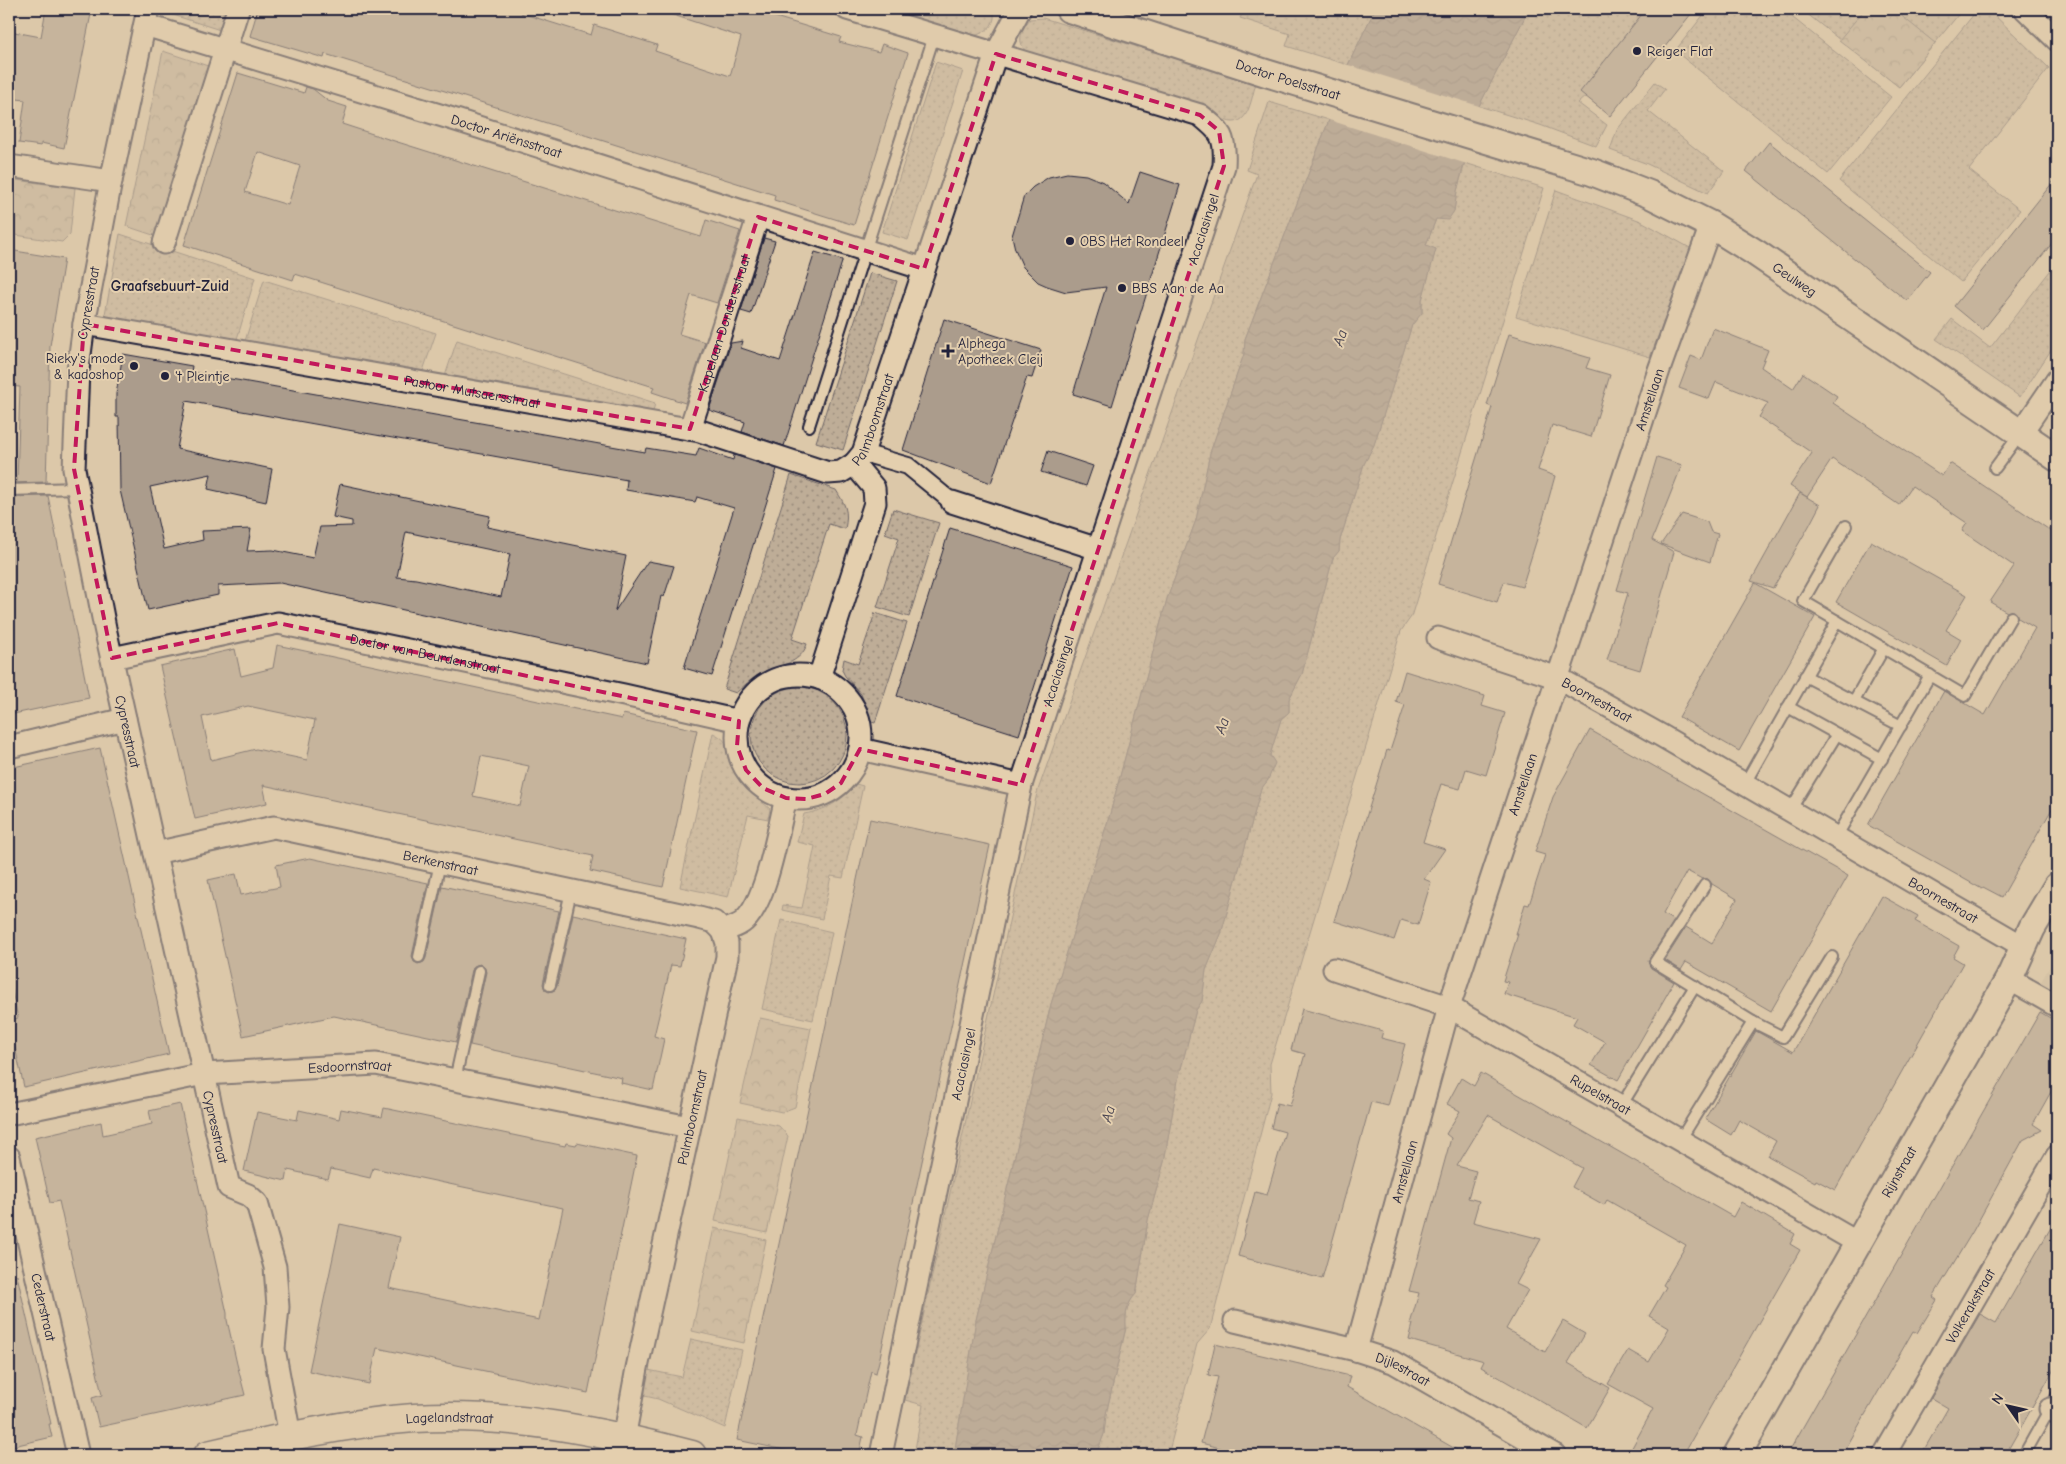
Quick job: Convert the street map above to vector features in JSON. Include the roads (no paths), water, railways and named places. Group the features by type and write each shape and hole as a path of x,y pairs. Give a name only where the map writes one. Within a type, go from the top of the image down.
{"main road":[{"name":"Lagelandstraat","path":"208,1455 290,1436 416,1418 475,1418 528,1421 623,1447 692,1455"}],"street":[{"path":"164,243 238,9"},
{"path":"847,9 996,54"},
{"name":"Palmboomstraat","path":"819,678 875,503 874,488 859,458 996,54 1020,9"},
{"name":"Doctor Poelsstraat","path":"1069,9 1305,85 1507,146"},
{"path":"2025,9 2057,40"},
{"name":"Doctor Ariënsstraat","path":"147,17 225,51 456,120 865,250"},
{"name":"Cypresstraat","path":"147,17 111,181 84,324 78,370 74,469 125,720 230,1187 248,1195 257,1203 275,1267 278,1307 274,1349 290,1436"},
{"name":"Acaciasingel","path":"881,1455 1021,785 1224,166 1225,149 1219,131 1200,114 996,54"},
{"name":"Geulweg","path":"1507,146 1600,175 1649,194 1712,225 2057,458"},
{"path":"9,166 111,181"},
{"name":"Kapelaan Dondersstraat","path":"690,429 758,217"},
{"name":"Amstellaan","path":"1356,1350 1449,1007 1658,370 1712,225"},
{"path":"865,250 924,269"},
{"name":"Pastoor Mutsaersstraat","path":"84,324 690,429 828,473 841,472 859,458"},
{"path":"2021,433 2057,380"},
{"path":"859,458 908,466 952,502 1098,549"},
{"name":"Doctor van Beurdenstraat","path":"112,658 278,623 615,693 739,721"},
{"name":"Boornestraat","path":"1438,638 1558,678 1662,736 1744,786 2024,948"},
{"path":"799,675 819,678 838,689 852,706 860,727 860,749 853,767 841,783 825,794 806,799 786,798 763,788 746,770 737,746 739,721 747,702 761,688 773,681 779,678 799,675"},
{"path":"9,747 125,720"},
{"path":"860,749 1021,785"},
{"path":"723,931 743,922 754,910 762,892 786,798"},
{"name":"Berkenstraat","path":"155,853 274,827 699,918 714,922 723,931"},
{"name":"Rijnstraat","path":"1737,1455 2009,979 2032,928 2057,886"},
{"name":"Palmboomstraat","path":"623,1447 637,1368 726,958 727,943 723,931"},
{"name":"Rupelstraat","path":"1334,969 1449,1007 1858,1244"},
{"path":"2009,979 2057,1006"},
{"name":"Esdoornstraat","path":"9,1114 204,1074 376,1064 689,1128"},
{"name":"Volkerakstraat","path":"1884,1455 2057,1156"},
{"name":"Cederstraat","path":"9,1157 78,1455"},
{"name":"Dijlestraat","path":"1236,1321 1356,1350 1393,1362 1556,1455"}],"lane":[{"path":"810,426 934,36"},
{"path":"1995,468 2021,433"},
{"path":"9,490 78,488"},
{"path":"1846,526 1803,602 1965,696 2011,617"},
{"path":"1744,786 1837,621"},
{"path":"1854,701 1884,648"},
{"path":"1835,839 1930,675"},
{"path":"1806,676 1901,726"},
{"path":"1788,707 1882,759"},
{"path":"1790,812 1837,734"},
{"path":"419,957 440,863"},
{"path":"1706,885 1655,962 1753,1022 1783,1037 1832,957"},
{"path":"550,985 571,891"},
{"path":"455,1080 479,971"},
{"path":"1621,1106 1695,986"},
{"path":"1680,1140 1753,1022"},
{"path":"2024,1455 2055,1406"}],"water":[{"name":"Aa","path":"1375,9 1529,9 1479,106 1457,191 1454,211 1448,220 1436,219 1426,245 1436,249 1422,300 1422,313 1412,325 1374,445 1364,464 1340,540 1339,551 1333,558 1302,674 1289,699 1289,712 1281,719 1270,755 1275,763 1268,780 1261,789 1221,934 1206,970 1202,1001 1196,1010 1178,1080 1164,1162 1148,1220 1136,1294 1130,1301 1127,1309 1126,1327 1106,1414 1104,1434 1096,1455 954,1455 976,1320 1051,1004 1110,814 1167,599 1196,520 1210,453 1244,354 1245,339 1329,120 1348,65"}],"place":[{"name":"Reiger Flat","path":"1637,51"},
{"name":"OBS Het Rondeel","path":"1070,241"},
{"name":"BBS Aan de Aa","path":"1122,288"},
{"name":"Alphega Apotheek Cleij","path":"948,351"},
{"name":"Rieky's mode & kadoshop","path":"134,366"},
{"name":"'t Pleintje","path":"165,376"}],"district":[{"name":"Graafsebuurt-Zuid","path":"170,286"}]}
